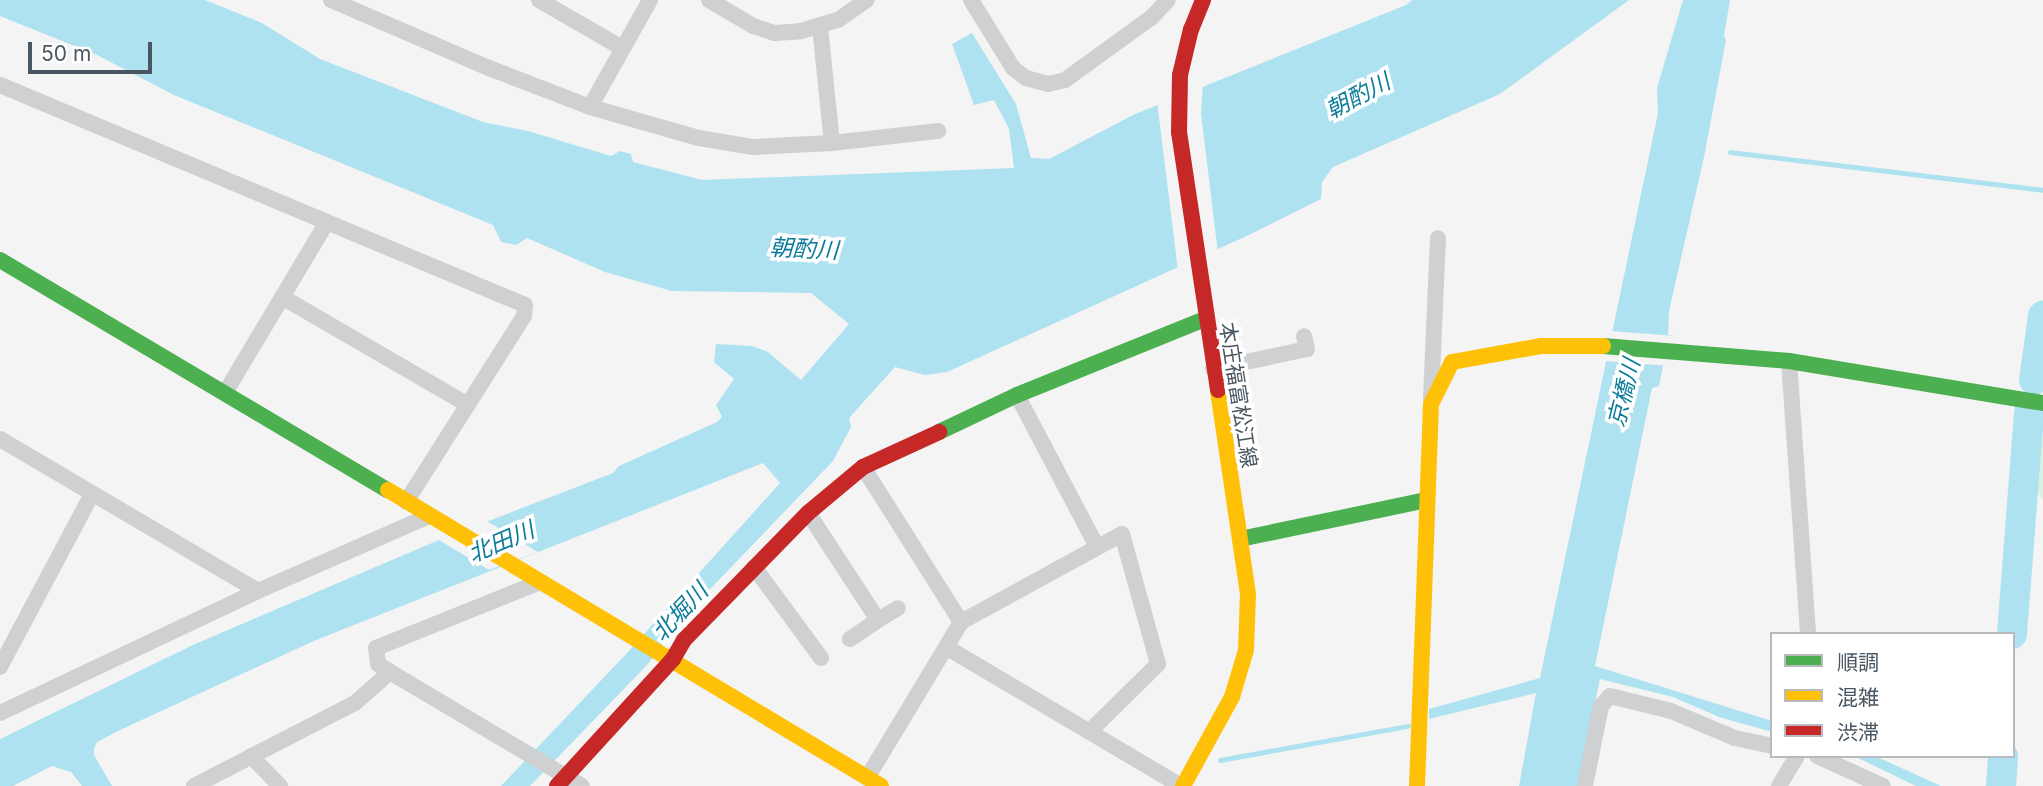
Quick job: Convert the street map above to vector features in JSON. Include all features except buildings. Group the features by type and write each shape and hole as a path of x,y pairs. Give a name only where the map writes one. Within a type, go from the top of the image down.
{"street":[{"path":"331,0 489,68 590,107 699,138 753,147 832,143 938,131"},
{"path":"539,0 622,48"},
{"path":"590,107 650,0"},
{"path":"709,0 764,30 788,33 820,26 846,16 867,0"},
{"path":"971,0 1013,68 1026,78 1048,84 1065,80 1153,17 1168,0"},
{"name":"本庄福富松江線","path":"1182,786 1232,697 1246,650 1248,594 1180,151 1180,75 1189,37 1203,0"},
{"path":"820,26 832,143"},
{"path":"0,85 525,305 524,316 406,502"},
{"path":"225,393 327,222"},
{"path":"1417,786 1438,238"},
{"path":"0,260 667,655 874,782 961,622 1122,534 1158,664 1091,730"},
{"path":"282,297 468,405"},
{"path":"561,781 667,655 808,513 863,467 1017,395 1205,319"},
{"path":"1213,369 1307,349 1304,336"},
{"path":"1431,404 1452,362 1541,346 1605,346 1789,361 2043,403"},
{"path":"1789,361 1808,632"},
{"path":"1017,395 1097,547"},
{"path":"0,439 258,592"},
{"path":"863,467 961,622"},
{"path":"0,667 92,494"},
{"path":"1240,538 1427,500"},
{"path":"808,513 878,620"},
{"path":"0,713 258,592 437,521"},
{"path":"754,567 821,657"},
{"path":"534,578 376,648 378,664 551,767 561,781 582,786"},
{"path":"850,639 898,608"},
{"path":"946,647 1182,786"},
{"path":"194,786 355,703 390,672"},
{"path":"1584,786 1601,706 1610,696 1671,711 1735,738 1770,746"},
{"path":"251,757 281,786"},
{"path":"1779,786 1796,758"},
{"path":"1821,758 1883,786"}],"green space":[{"path":"2037,415 2043,415 2043,500 2028,481"}],"water":[{"path":"0,0 205,0 262,23 320,59 483,122 528,131 611,156 620,151 631,154 633,162 702,180 1014,168 1009,129 994,100 974,105 952,44 972,33 1016,104 1031,158 1049,159 1133,115 1406,5 1412,0 1629,0 1500,94 1333,167 1322,182 1321,199 1251,234 947,372 925,375 895,367 849,418 851,427 833,461 691,609 647,665 530,786 501,786 627,653 780,483 763,463 316,640 120,730 97,742 94,749 94,755 112,786 82,786 71,772 52,766 13,786 0,786 0,739 195,644 439,540 613,473 619,466 717,422 722,417 716,405 734,379 714,362 716,344 752,346 768,352 801,380 849,324 811,293 672,291 605,272 527,238 516,245 501,242 493,225 174,95 97,55 0,16"},
{"name":"京橋川","path":"1683,0 1730,0 1724,36 1726,40 1704,157 1669,311 1668,335 1675,336 1670,366 1663,366 1659,386 1652,388 1595,666 1770,720 1770,731 1719,717 1673,697 1600,679 1578,786 1519,786 1536,693 1429,719 1429,709 1540,678 1658,113 1657,88"},
{"path":"1858,758 1879,758 1941,786 1916,786"}],"pier":[{"path":"1203,83 1201,114 1218,253 1178,271 1157,101"},
{"path":"1611,331 1675,336 1670,366 1604,361"},
{"path":"487,521 538,552 489,570 439,540"}],"waterway":[{"path":"1730,152 2043,190"},
{"path":"2034,380 2043,316"},
{"path":"2012,632 2029,413"},
{"path":"1220,760 1408,726"},
{"path":"2001,786 2003,758"}],"traffic: fast":[{"path":"0,260 388,490"},
{"path":"939,432 1017,395 1205,319"},
{"path":"1603,346 1789,361 2043,403"},
{"path":"1240,539 1427,500"}],"traffic: slow":[{"path":"1417,786 1431,404 1452,362 1541,346 1603,346"},
{"path":"1183,786 1232,697 1246,650 1248,594 1218,390"},
{"path":"388,490 881,786"}],"traffic: jam":[{"path":"1203,0 1191,29 1180,75 1179,132 1218,390"},
{"path":"557,786 673,659 684,640 808,513 863,467 939,432"}],"water label":[{"name":"朝酌川","path":"1358,96"},
{"name":"朝酌川","path":"804,249"},
{"name":"北田川","path":"501,542"},
{"name":"北堀川","path":"680,612"}]}
